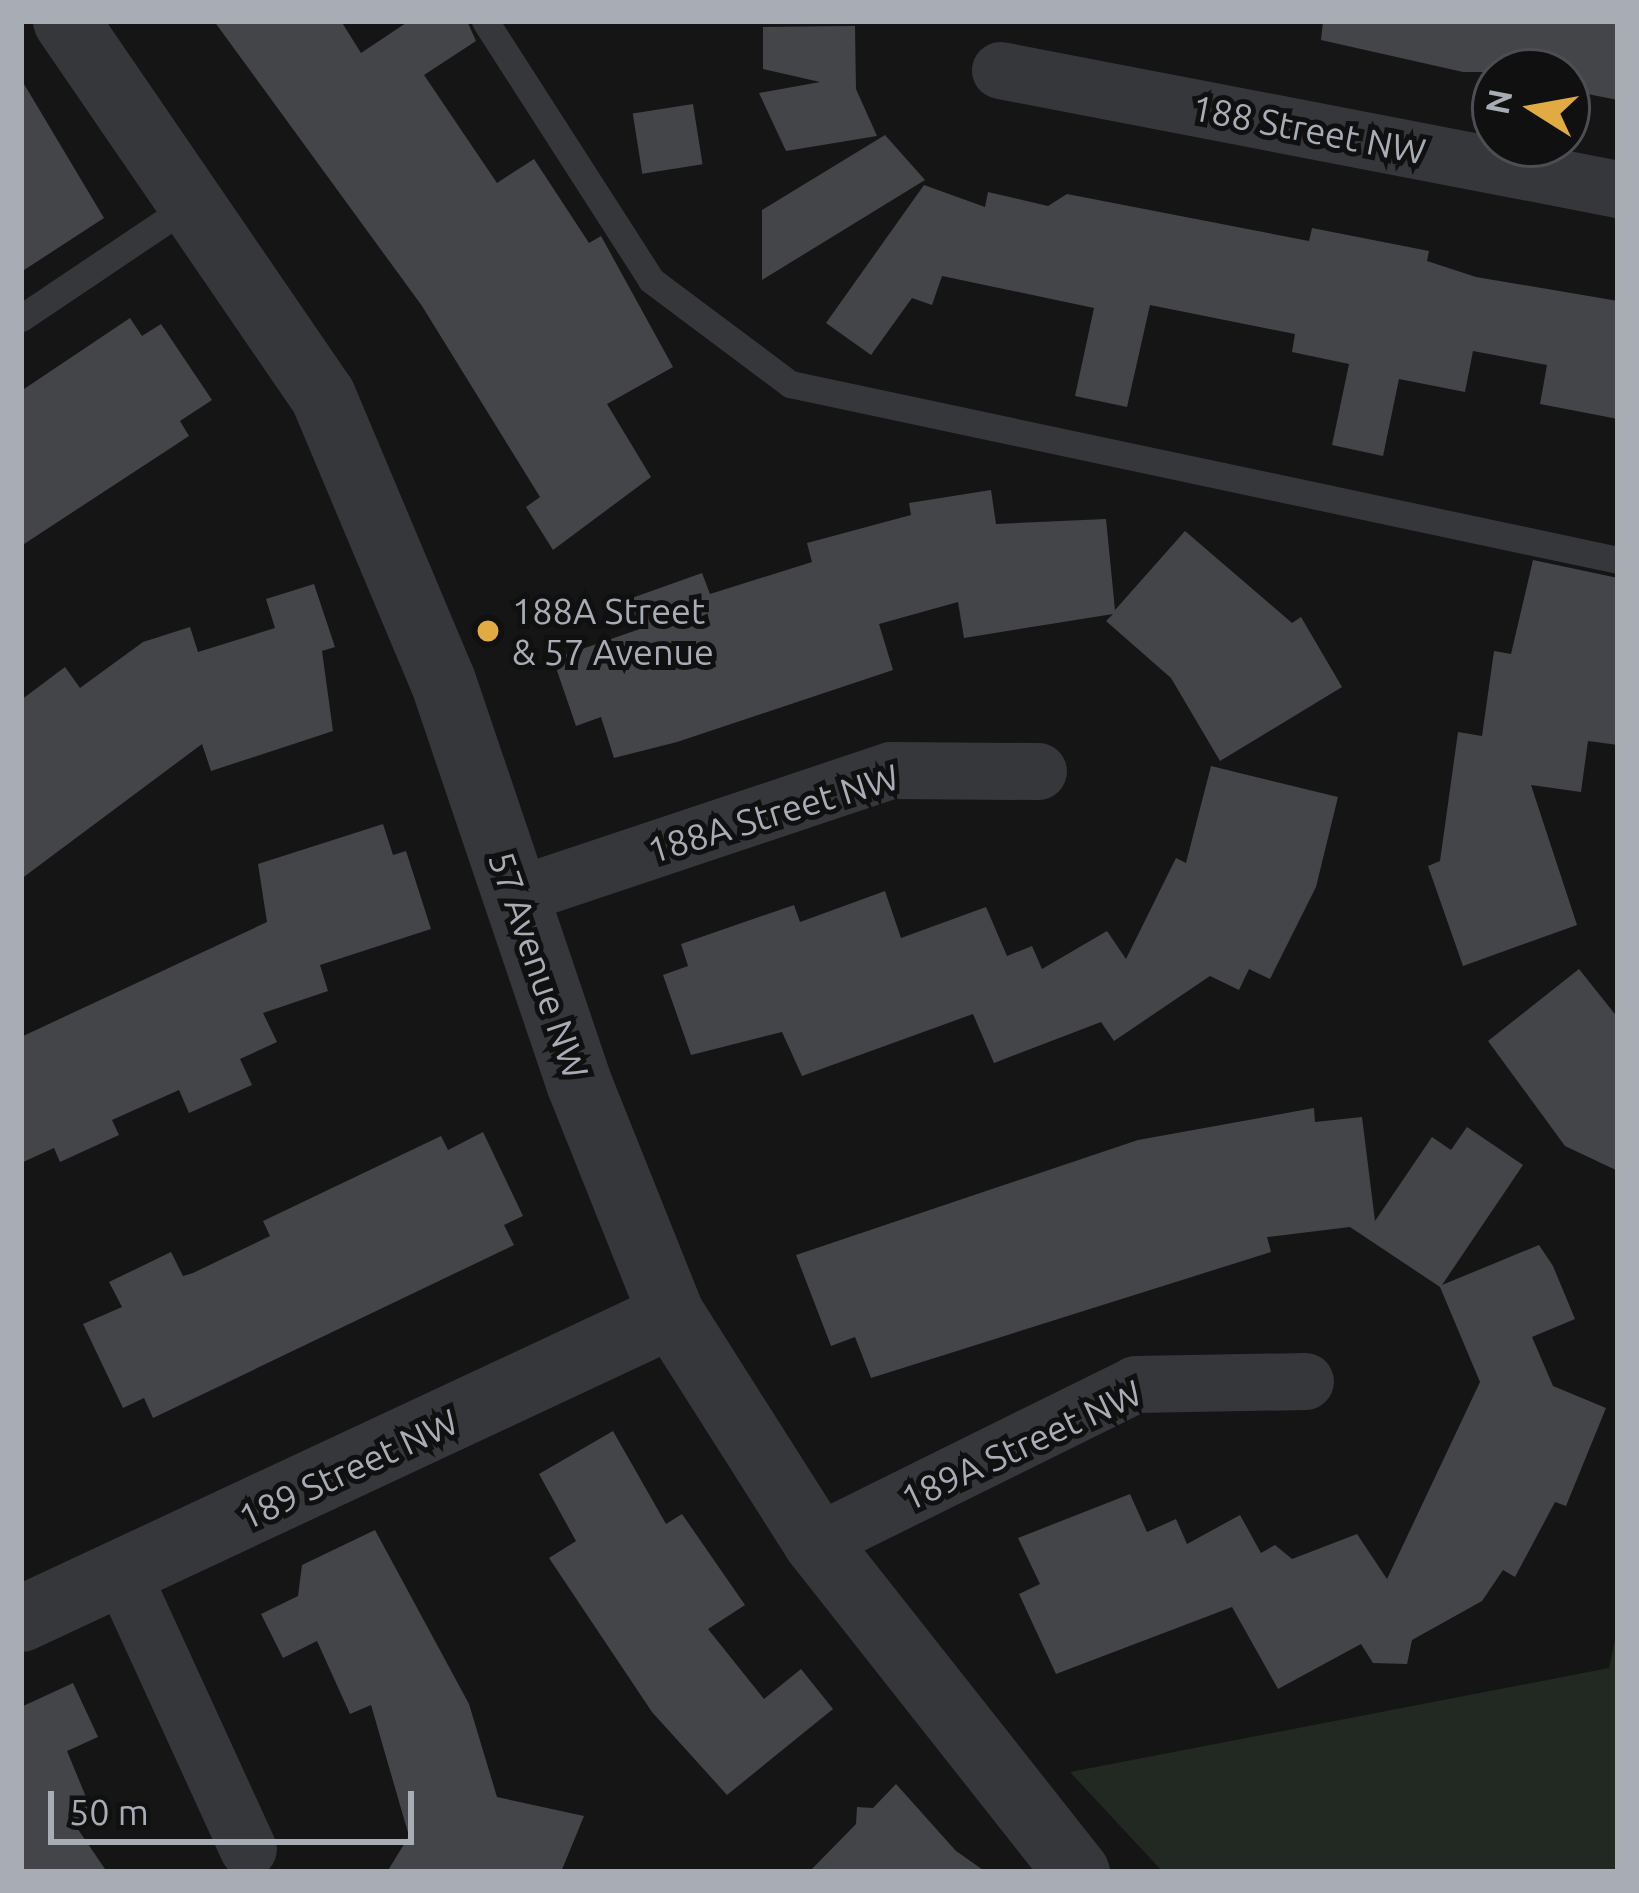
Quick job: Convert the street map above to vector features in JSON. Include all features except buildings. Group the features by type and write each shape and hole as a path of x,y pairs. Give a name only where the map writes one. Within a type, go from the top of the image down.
{"street":[{"name":"57 Avenue NW","path":"65,21 323,396 443,681 514,896 672,1315 816,1542 1077,1872"},
{"name":"188 Street NW","path":"1000,70 1618,189"},
{"name":"188A Street NW","path":"514,896 891,770 1038,771"},
{"name":"189 Street NW","path":"21,1619 123,1576 672,1315"},
{"name":"189A Street NW","path":"816,1542 1135,1384 1305,1382"},
{"path":"123,1576 248,1849"}],"lane":[{"path":"485,21 651,280 790,384 1618,560"},
{"path":"21,318 189,205"}],"shaded area":[{"path":"1618,1626 1618,1872 1163,1872 1070,1772 1609,1668"}],"place":[{"name":"188A Street & 57 Avenue","path":"488,631"}]}
